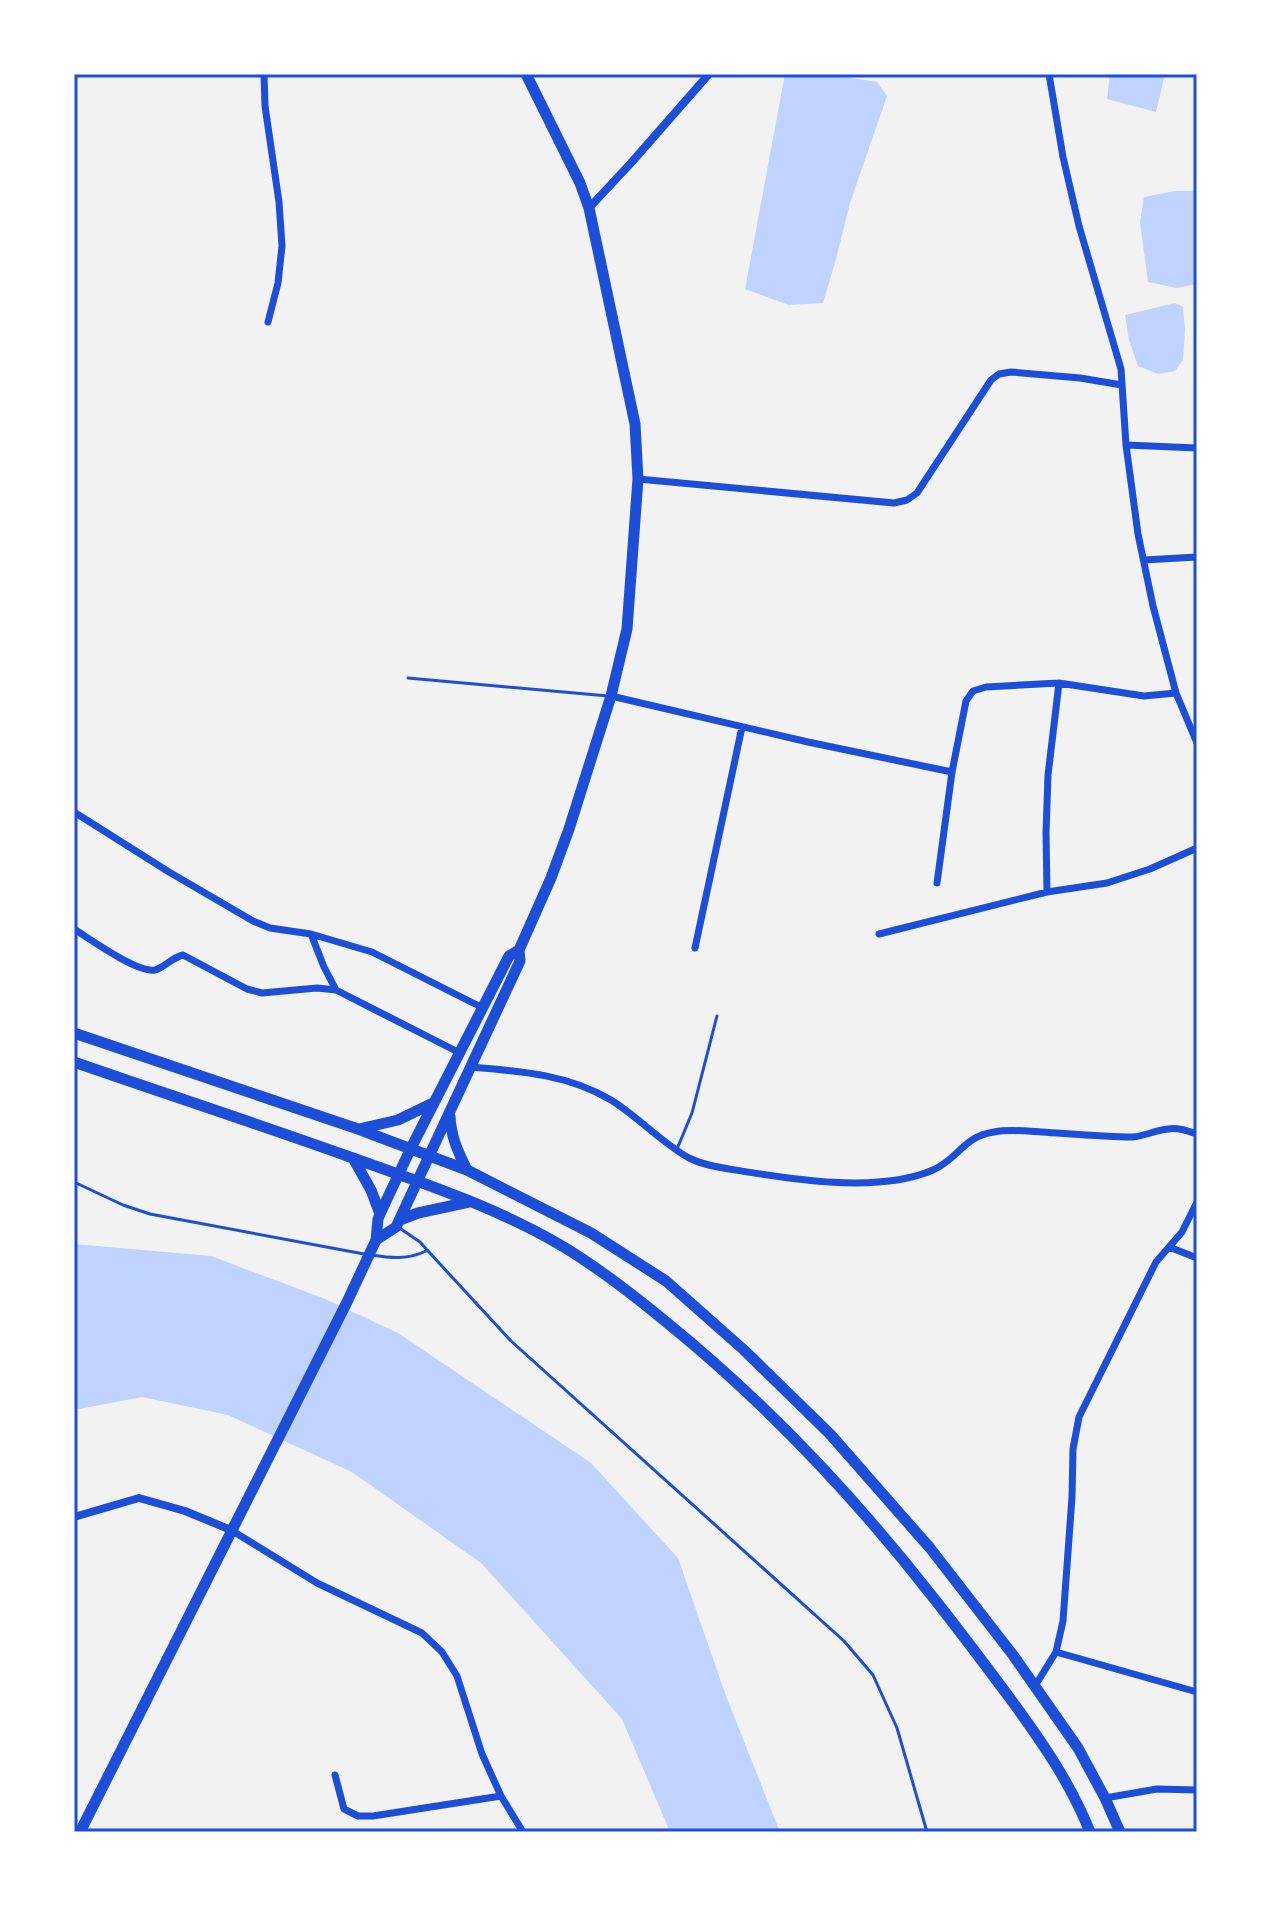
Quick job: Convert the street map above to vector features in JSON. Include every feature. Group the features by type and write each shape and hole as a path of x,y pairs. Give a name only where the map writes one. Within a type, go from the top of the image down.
{"highway":[{"path":"398,1223 520,961 519,950 569,829 611,696 627,629 638,479 635,424 589,208 580,183 526,74"},
{"path":"80,1832 307,1384 375,1242 378,1219 411,1148 509,956 519,950"},
{"path":"74,1033 358,1129 467,1170 591,1233 666,1281 744,1350 830,1434 930,1548 1078,1748 1120,1832"},
{"path":"74,1062 419,1181 470,1202 558,1244 631,1293 702,1351 847,1492 976,1651 1031,1727 1066,1780 1090,1832"},
{"path":"358,1129 398,1120 435,1102"},
{"path":"450,1112 454,1143 467,1170"},
{"path":"353,1158 380,1214"},
{"path":"375,1242 398,1223 418,1213 470,1202"}],"street":[{"path":"264,74 282,246 278,283 268,322"},
{"path":"1049,74 1079,226 1118,354 1126,445 1153,606 1176,693 1197,743"},
{"path":"589,208 704,75"},
{"path":"638,479 894,503 907,500 917,493 991,380 999,374 1011,372 1080,378 1122,385"},
{"path":"1126,445 1197,448"},
{"path":"1144,560 1197,557"},
{"path":"937,883 952,772 966,701 973,691 986,687 1059,683 1144,696 1176,693"},
{"path":"1047,892 1048,775 1059,683"},
{"path":"611,696 952,772"},
{"path":"695,948 742,727"},
{"path":"74,812 253,921 270,928 311,934 372,952 483,1008"},
{"path":"879,934 1047,892 1117,880 1197,848"},
{"path":"74,929 142,969 159,969 173,958 183,955 247,989 262,993 317,988 336,990 460,1053"},
{"path":"311,934 336,990"},
{"path":"470,1067 551,1076 576,1084 610,1099 688,1157 729,1169 807,1180 847,1183 914,1177 937,1169 966,1143 992,1132 1133,1137 1176,1128 1197,1134"},
{"path":"1035,1686 1056,1652 1063,1621 1073,1449 1079,1417 1156,1262 1182,1232 1197,1202"},
{"path":"1169,1247 1197,1258"},
{"path":"74,1517 139,1498 185,1511 231,1530 317,1583 422,1633 442,1652 457,1676 482,1754 501,1796 523,1832"},
{"path":"1056,1652 1197,1692"},
{"path":"335,1775 344,1809 358,1816 501,1796"},
{"path":"1105,1798 1157,1789 1197,1790"}],"lane":[{"path":"408,678 611,696"},
{"path":"677,1149 692,1113 717,1016"},
{"path":"74,1182 150,1214 394,1259 428,1251"},
{"path":"398,1223 521,1350 844,1641 873,1675 897,1728 927,1832"}],"water":[{"path":"785,74 827,74 877,82 887,96 850,203 823,303 789,305 745,289"},
{"path":"1110,74 1165,74 1156,112 1107,99"},
{"path":"1175,191 1197,191 1197,284 1177,288 1148,282 1140,222 1144,197"},
{"path":"1175,303 1183,307 1183,360 1175,371 1158,374 1138,366 1125,315"},
{"path":"74,1244 211,1256 323,1298 398,1333 591,1463 678,1558 726,1696 780,1832 670,1832 622,1719 481,1563 352,1472 228,1415 142,1397 74,1410"}]}
